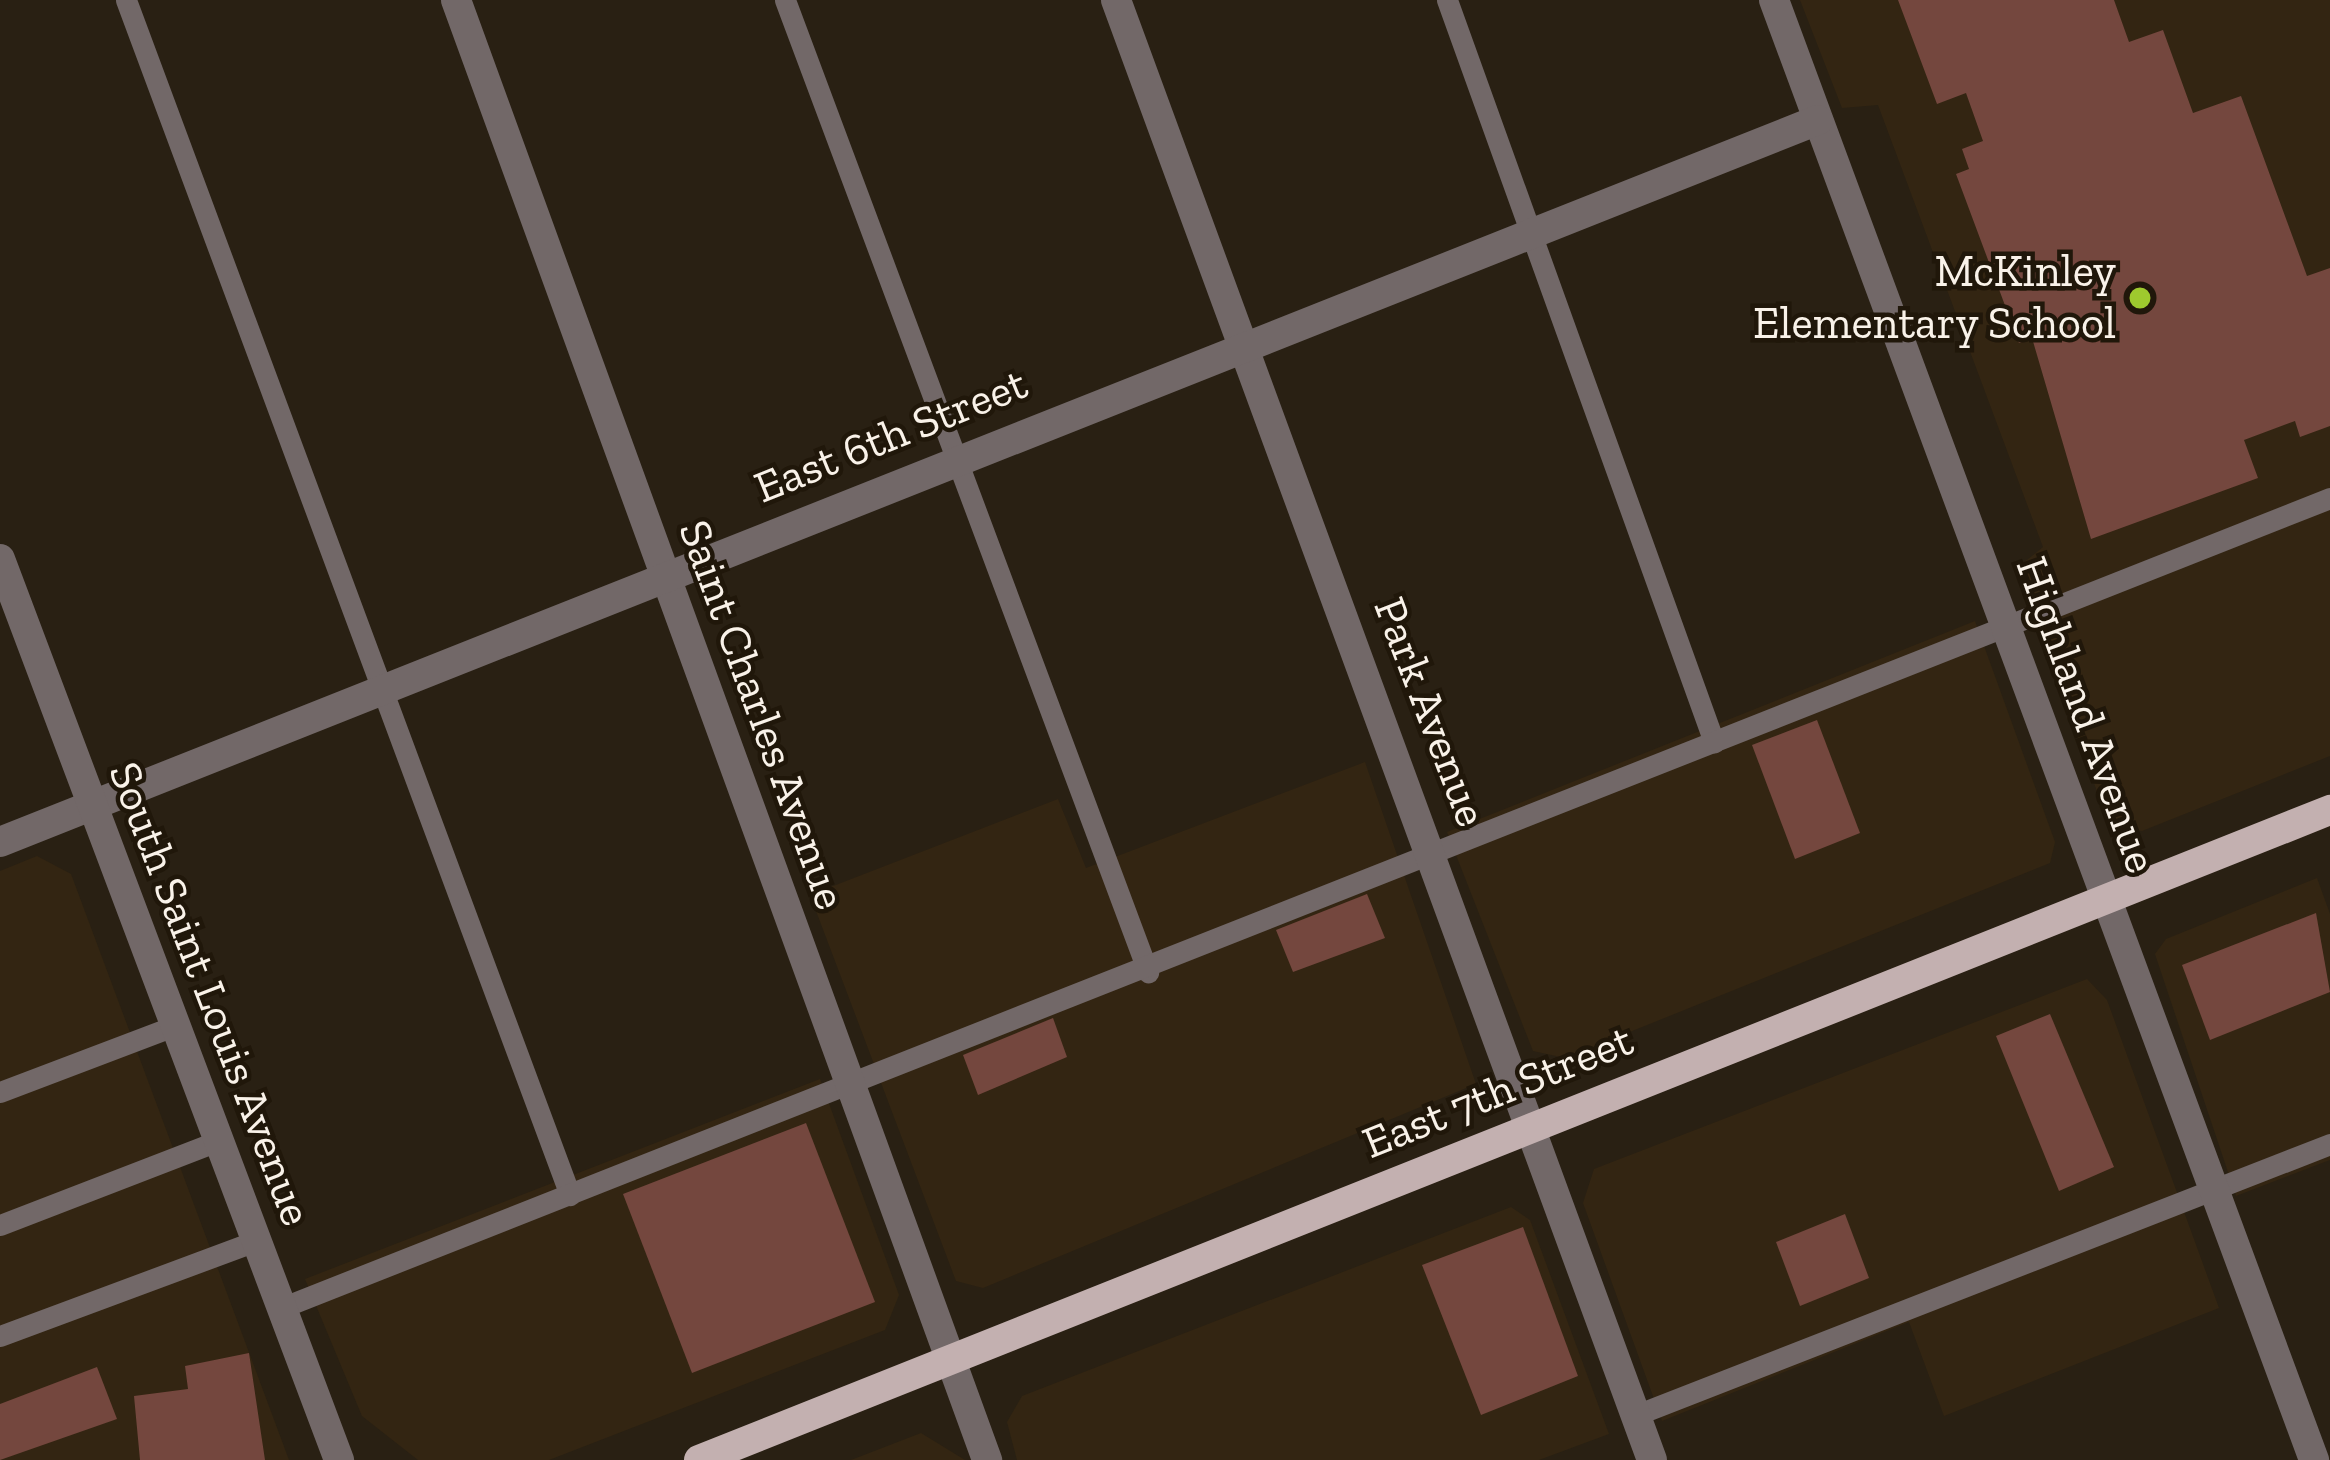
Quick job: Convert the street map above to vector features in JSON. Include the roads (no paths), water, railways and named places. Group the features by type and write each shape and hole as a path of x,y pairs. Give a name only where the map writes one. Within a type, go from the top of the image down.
{"main road":[{"name":"East 7th Street","path":"699,1460 2330,810"}],"street":[{"name":"Saint Charles Avenue","path":"456,0 987,1460"},
{"name":"Park Avenue","path":"1116,0 1436,853 1652,1460"},
{"name":"Highland Avenue","path":"1774,0 2314,1460"},
{"name":"East 6th Street","path":"0,842 956,458 1818,120"},
{"name":"South Saint Louis Avenue","path":"0,559 339,1460"}],"lane":[{"path":"126,0 570,1195"},
{"path":"785,0 1148,972"},
{"path":"1447,0 1714,742"},
{"path":"281,1308 1148,972 2330,498"},
{"path":"0,1092 174,1026"},
{"path":"0,1225 218,1141"},
{"path":"1636,1415 2330,1144"},
{"path":"0,1336 255,1241"}],"place":[{"name":"McKinley Elementary School","path":"2140,298"}]}
